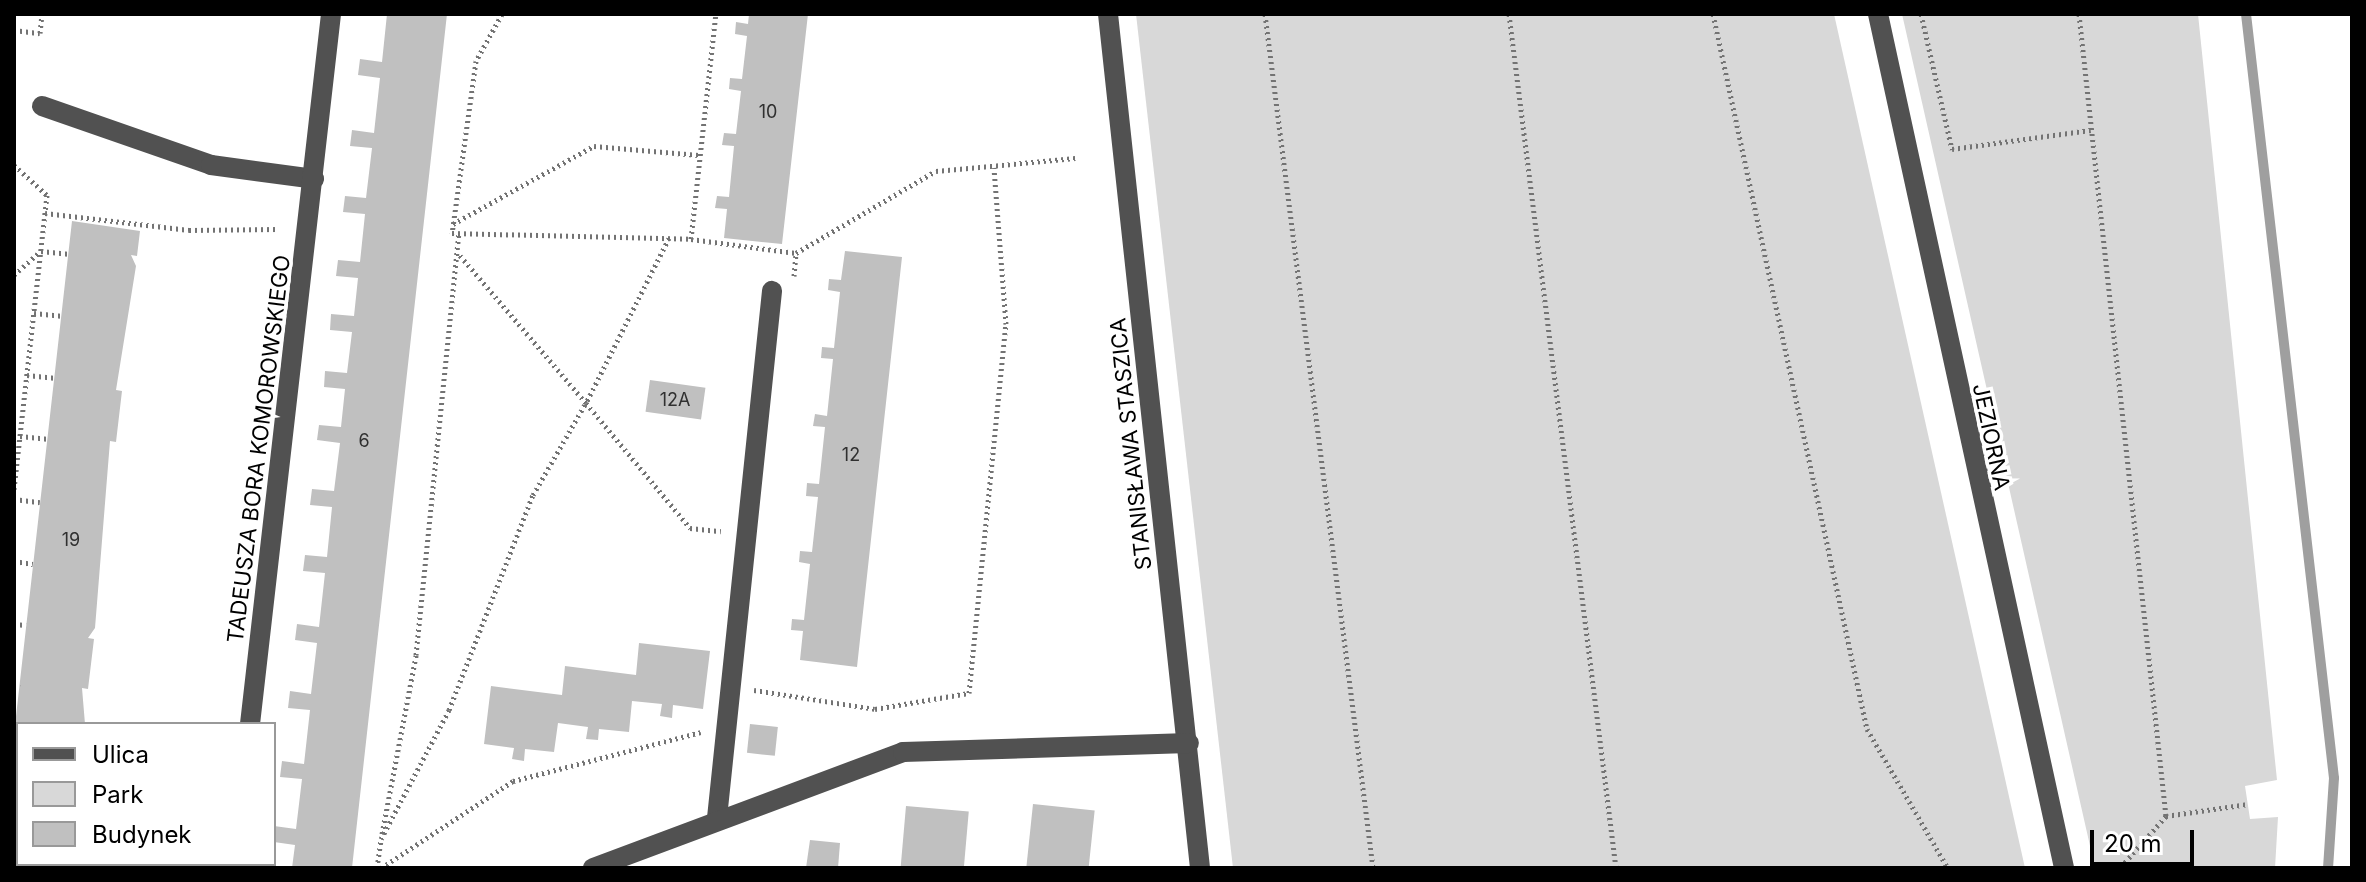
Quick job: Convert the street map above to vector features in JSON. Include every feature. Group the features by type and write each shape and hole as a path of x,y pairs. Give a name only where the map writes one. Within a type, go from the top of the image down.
{"street":[{"name":"TADEUSZA BORA KOMOROWSKIEGO","path":"250,722 309,229 331,14"},
{"name":"STANISŁAWA STASZICA","path":"1108,14 1189,743 1200,868"},
{"name":"JEZIORNA","path":"1878,14 2064,868"},
{"path":"42,106 211,165 314,179"},
{"path":"717,818 772,291"},
{"path":"593,868 717,818 903,752 1189,743"}],"path":[{"path":"14,30 40,33 42,14"},
{"path":"502,14 476,61 452,233 691,239 796,253 936,171 1075,158"},
{"path":"691,239 716,14"},
{"path":"1265,14 1373,868"},
{"path":"1509,14 1616,868"},
{"path":"1713,14 1867,729 1948,868"},
{"path":"1921,14 1952,149 2091,130"},
{"path":"2079,14 2166,816"},
{"path":"453,224 594,146 699,155"},
{"path":"14,165 47,195 14,490"},
{"path":"750,674 748,690 875,709 969,693 1006,324 994,167"},
{"path":"45,213 189,230 309,229"},
{"path":"379,868 381,839 416,655 459,233"},
{"path":"381,839 449,710 548,464 586,403 669,238"},
{"path":"14,275 41,251 68,254"},
{"path":"458,253 690,528 746,534"},
{"path":"793,284 796,253"},
{"path":"34,313 61,316"},
{"path":"27,375 54,378"},
{"path":"20,436 47,439"},
{"path":"14,499 40,502"},
{"path":"14,561 33,564"},
{"path":"14,624 26,625"},
{"path":"379,868 513,781 726,731"},
{"path":"2120,868 2166,816 2248,804"}],"green space":[{"path":"1136,14 1834,14 2025,868 1233,868"},
{"path":"1902,14 2198,14 2277,780 2245,786 2250,819 2278,817 2275,868 2095,868"}],"building":[{"path":"387,14 447,14 352,868 292,868 295,845 276,842 276,826 296,829 302,779 280,777 282,761 304,764 310,710 288,708 290,691 311,694 317,643 295,640 297,624 319,627 325,573 303,571 305,555 327,557 332,507 310,505 312,489 334,491 340,443 317,440 319,425 341,427 345,389 324,387 325,371 347,373 352,332 330,330 331,314 354,316 358,278 336,276 338,260 360,262 365,214 343,212 345,196 366,198 372,148 350,146 352,130 374,133 380,78 358,75 360,59 382,62"},
{"path":"749,14 808,14 782,244 724,238 727,209 715,208 717,196 729,197 734,146 722,145 724,133 736,134 741,91 729,89 730,78 742,79 747,36 735,34 736,22 748,24"},
{"path":"72,221 140,231 137,256 131,255 136,266 116,390 122,391 116,442 110,441 95,628 88,638 94,639 88,689 82,688 85,722 16,722 16,866 68,868 14,868 14,734"},
{"path":"845,251 902,257 857,667 800,660 803,631 791,630 792,619 804,620 810,564 799,562 800,551 812,552 818,497 806,496 807,483 819,484 825,427 813,426 815,414 827,416 833,359 821,358 822,347 834,348 840,292 828,290 829,279 841,280"},
{"path":"650,380 705,388 701,419 646,412"},
{"path":"639,643 710,651 703,709 673,705 672,718 660,716 662,704 632,701 629,732 599,729 598,740 586,739 588,727 558,723 554,752 525,749 524,761 512,759 514,748 484,744 491,686 562,695 565,666 636,675"},
{"path":"750,724 778,727 775,756 747,753"},
{"path":"1033,804 1095,810 1089,868 1026,868"},
{"path":"906,806 969,811 964,868 901,868"},
{"path":"810,840 840,843 838,868 806,868"}],"waterway":[{"path":"2246,14 2334,778 2328,868"}]}
